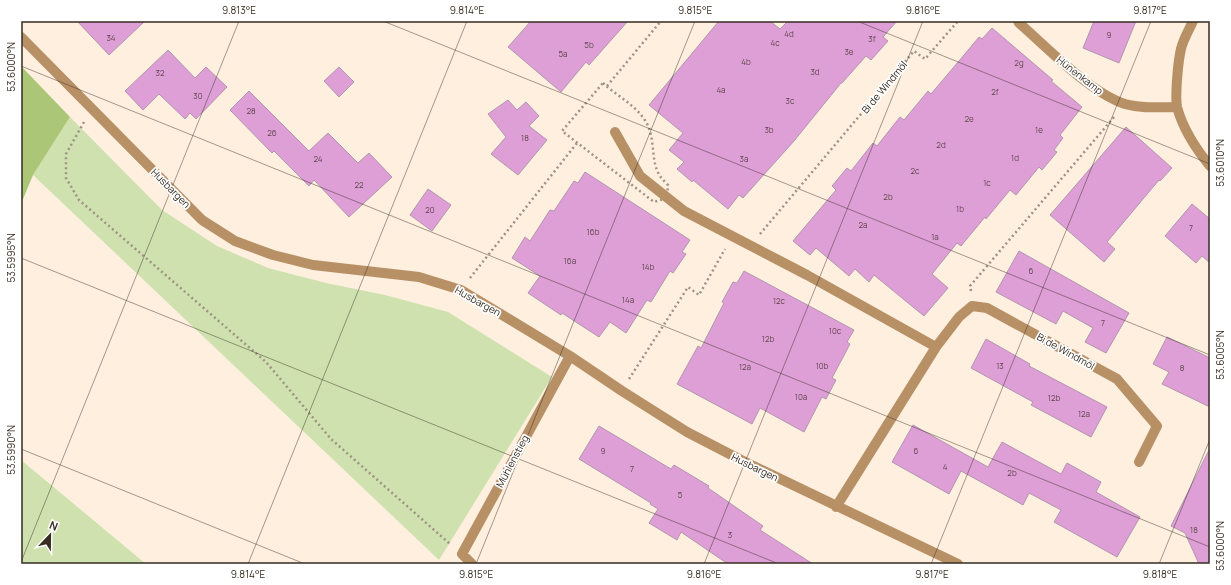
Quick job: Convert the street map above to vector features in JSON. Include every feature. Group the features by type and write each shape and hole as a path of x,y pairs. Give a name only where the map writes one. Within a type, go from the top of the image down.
{"street":[{"name":"Hünenkamp","path":"1018,21 1072,70 1101,92 1126,104 1147,108 1177,107"},
{"path":"1193,21 1181,49 1177,78 1177,107 1186,131 1200,154 1210,166"},
{"name":"Husbargen","path":"21,37 202,220 235,241 273,255 313,265 419,277 461,290 570,356 687,432 836,507 958,564"},
{"path":"615,132 640,176 684,211 807,275 936,347"},
{"path":"836,507 936,347 959,317 972,306"},
{"name":"Bi de Windmöl","path":"972,306 987,308 1117,379 1157,426 1139,462"},
{"name":"Mühlenstieg","path":"462,554 570,356"},
{"path":"462,554 472,564"}],"path":[{"path":"607,86 661,21"},
{"name":"Bi de Windmöl","path":"751,245 914,51 925,58 958,21"},
{"path":"461,290 577,143 562,131 603,83 638,111 647,123 652,137 655,161 659,175 668,185 667,198"},
{"path":"972,306 970,286 1126,104"},
{"path":"92,109 66,154 66,178 79,200 266,362 331,439 462,554"},
{"path":"622,391 688,287 699,295 732,236"}],"green space":[{"path":"21,66 70,117 33,175 21,204"},
{"path":"70,117 162,210 217,246 268,268 326,283 385,295 448,312 552,377 439,560 33,175"},
{"path":"21,460 146,564 21,564"}],"building":[{"path":"77,21 145,21 109,55"},
{"path":"531,21 628,21 589,65 586,62 561,92 508,47"},
{"path":"719,21 770,21 780,29 788,21 897,21 883,37 888,41 871,60 866,56 841,83 794,141 743,198 739,195 728,209 693,180 692,182 677,169 684,162 669,150 683,133 649,105"},
{"path":"1094,21 1136,21 1119,63 1083,48"},
{"path":"992,28 1082,107 1060,135 1063,138 1054,150 1057,152 1042,170 1039,167 1016,195 1010,190 961,246 957,243 932,274 948,288 924,316 874,275 869,282 855,269 849,276 816,248 810,255 793,241 836,190 832,186 847,168 851,171 873,143 877,146 900,117 904,120 928,91 931,94 979,37 982,39"},
{"path":"168,50 195,78 206,67 227,87 196,119 190,113 185,119 159,94 143,110 125,91"},
{"path":"339,67 354,82 339,97 324,81"},
{"path":"249,91 309,151 328,133 358,163 369,153 392,177 349,217 314,180 309,186 274,151 272,153 230,110"},
{"path":"508,100 517,110 526,102 539,116 529,126 547,140 518,175 491,154 506,137 488,114"},
{"path":"1126,127 1172,168 1160,181 1159,180 1107,242 1115,249 1104,262 1050,215"},
{"path":"585,172 690,240 682,252 686,254 673,273 670,271 651,302 647,300 626,333 610,322 599,337 562,313 561,315 528,293 540,276 512,258 525,237 530,241 550,210 554,211 574,181 578,183"},
{"path":"428,189 451,205 432,231 410,215"},
{"path":"1192,204 1210,219 1210,263 1202,256 1196,263 1165,236"},
{"path":"1019,251 1129,313 1106,353 1085,342 1093,328 1063,311 1056,324 996,292"},
{"path":"744,271 854,330 847,342 850,344 832,378 836,380 826,399 822,397 804,432 760,408 752,424 677,384 698,346 701,348 733,282 737,283"},
{"path":"1167,337 1210,358 1210,407 1162,384 1169,372 1153,364"},
{"path":"986,339 1030,364 1029,366 1107,407 1091,437 1031,405 1033,402 971,368"},
{"path":"913,425 988,467 1002,442 1061,474 1067,463 1101,482 1096,492 1140,517 1117,557 1054,522 1061,510 1029,493 1023,505 961,471 949,494 892,462"},
{"path":"599,426 671,469 674,465 709,486 708,488 763,526 760,530 813,564 728,564 681,532 677,540 649,523 658,509 650,504 651,503 579,459"},
{"path":"1210,448 1210,564 1199,564 1185,533 1171,526"}]}
